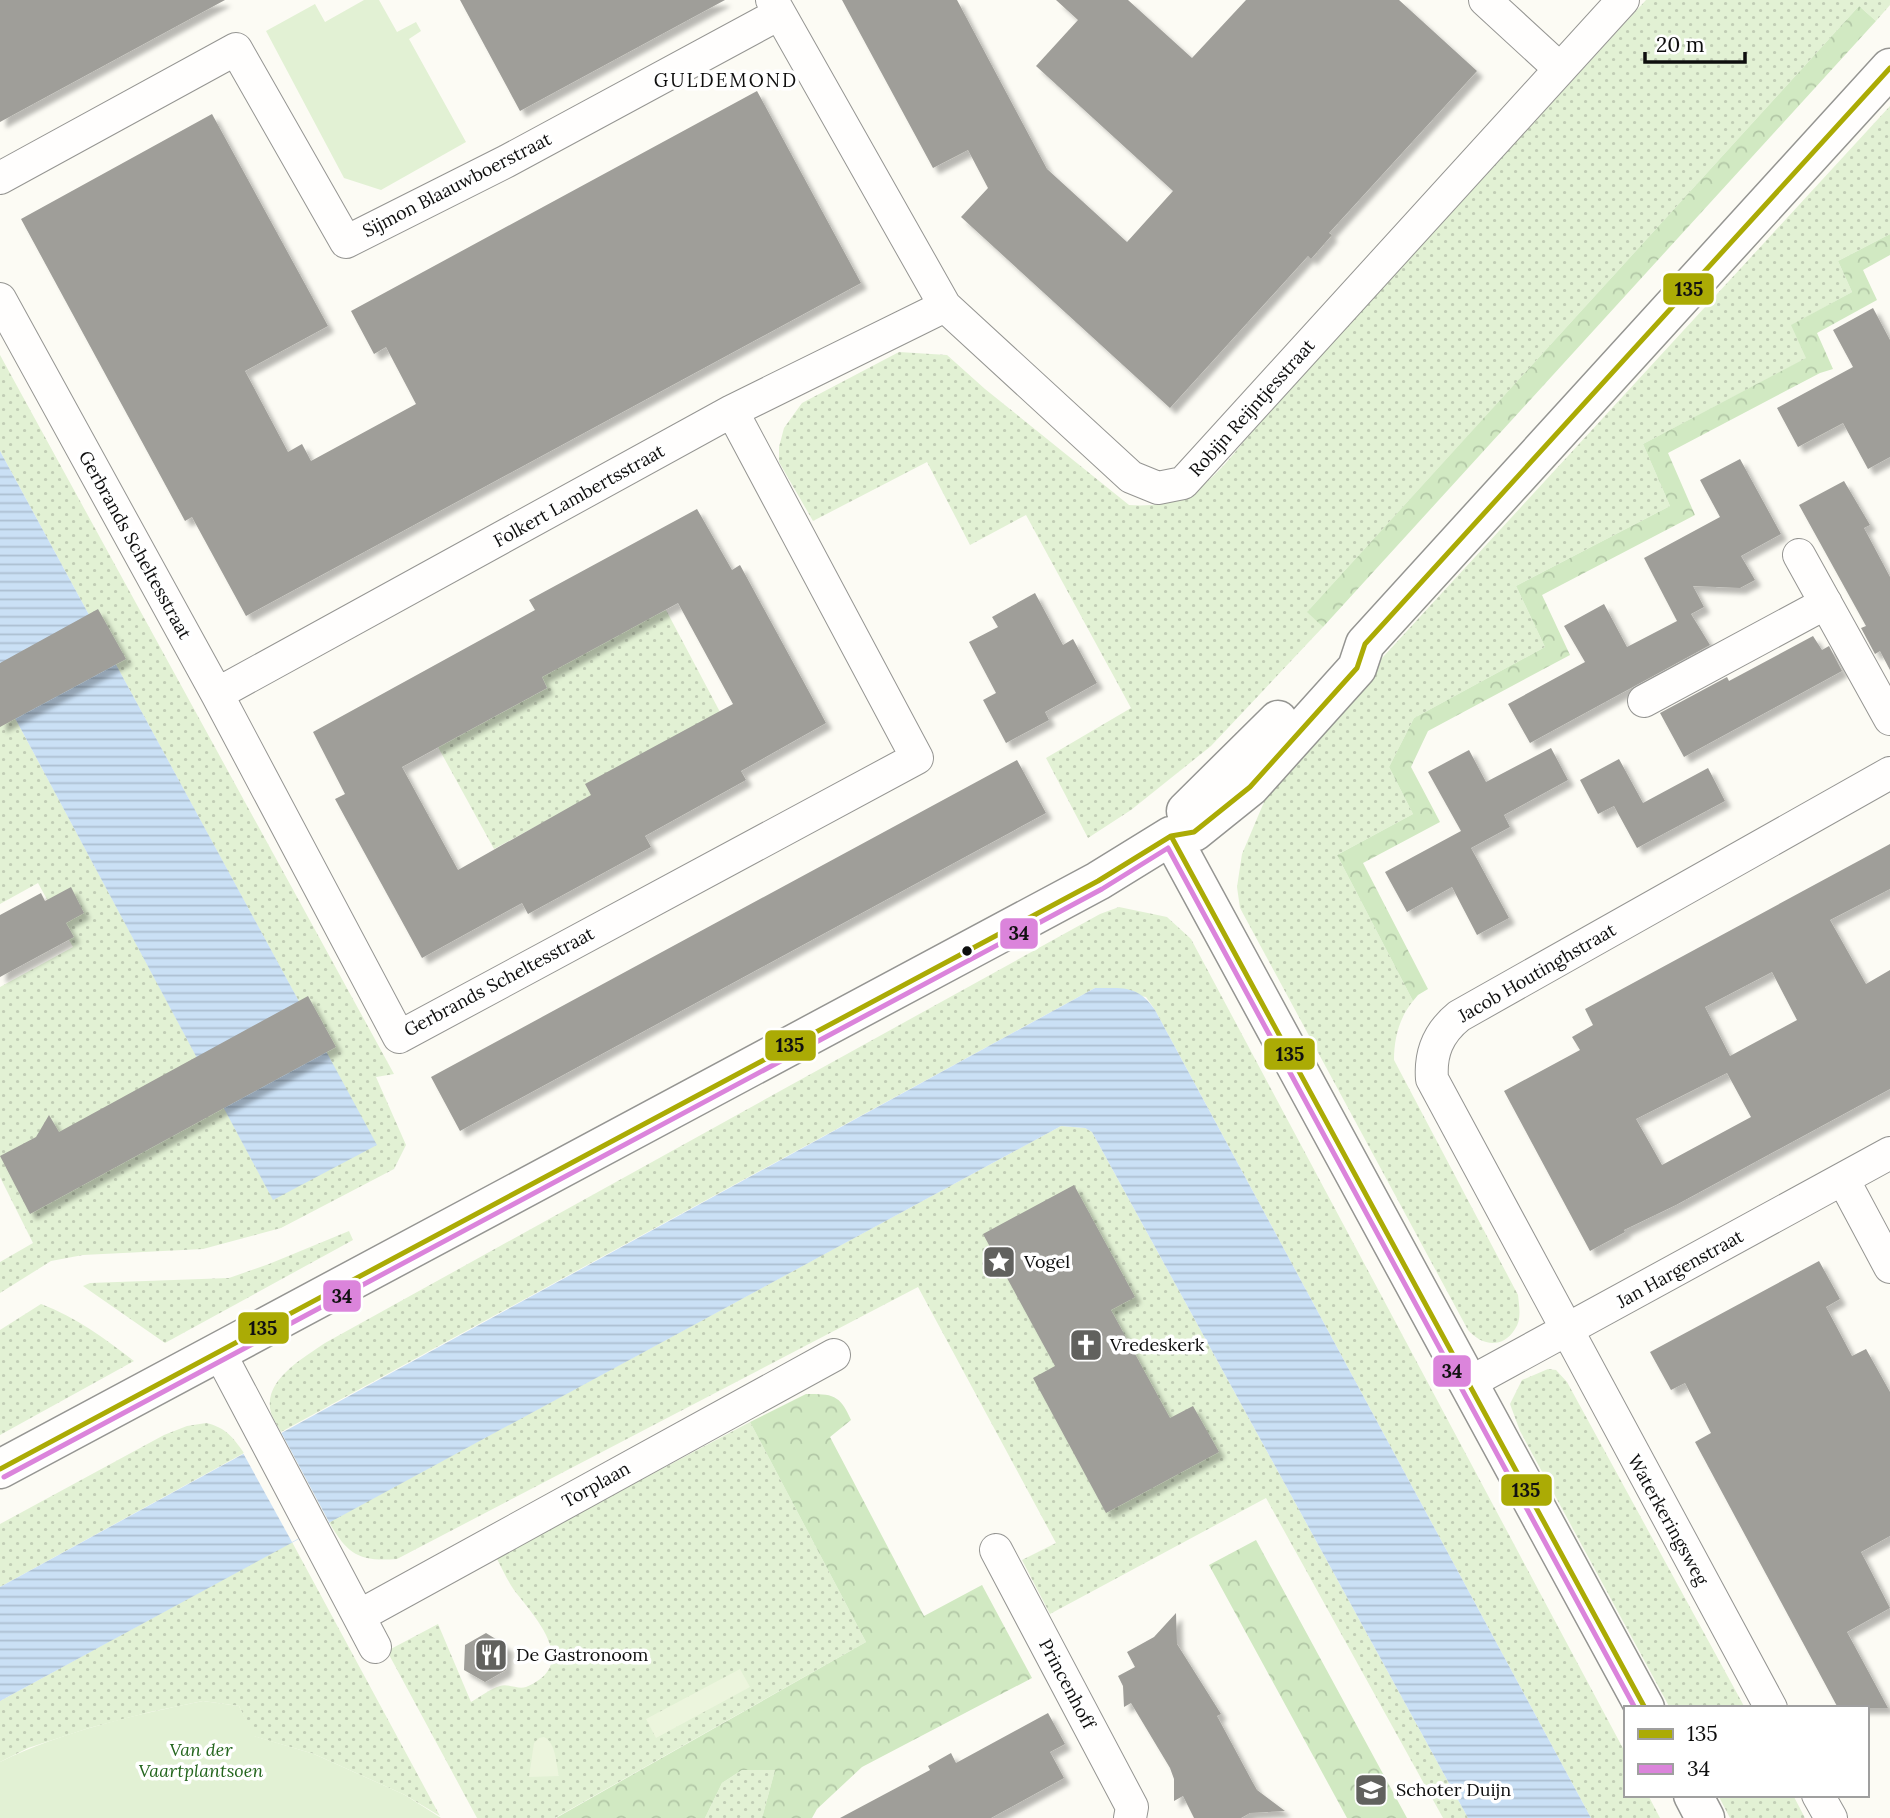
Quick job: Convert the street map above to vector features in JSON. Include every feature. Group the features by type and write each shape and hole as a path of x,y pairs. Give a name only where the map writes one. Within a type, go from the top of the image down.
{"street":[{"path":"1485,0 1560,69"},
{"name":"Robijn Reijntjesstraat","path":"775,7 945,306 1130,477 1158,488 1183,483 1623,0"},
{"name":"Sijmon Blaauwboerstraat","path":"0,178 236,49 346,242 507,161 775,7"},
{"path":"0,1469 1098,881 1171,836 1181,816 1346,652 1365,644 1890,68"},
{"name":"Gerbrands Scheltesstraat","path":"0,299 217,694 399,1037 917,758 732,411"},
{"name":"Folkert Lambertsstraat","path":"217,694 732,411 945,306"},
{"path":"1799,555 1890,719"},
{"path":"1644,701 1826,603"},
{"name":"Jacob Houtinghstraat","path":"1566,1332 1432,1079 1430,1062 1439,1036 1459,1017 1890,773"},
{"path":"1171,836 1644,1706"},
{"name":"Jan Hargenstraat","path":"1469,1383 1890,1153"},
{"path":"1843,1179 1890,1267"},
{"name":"Waterkeringsweg","path":"1566,1332 1770,1706"},
{"path":"218,1350 375,1647"},
{"name":"Torplaan","path":"359,1616 834,1354"},
{"name":"Princenhoff","path":"996,1550 1132,1807 1130,1818"},
{"path":"1694,1797 1705,1818"},
{"path":"1819,1797 1831,1818"}],"green space":[{"path":"364,0 379,0 397,32 416,22 421,31 409,39 466,142 381,190 344,178 266,31 315,4 325,22"},
{"path":"1646,0 1890,0 1890,5 1876,21 1859,6 1308,611 1323,627 1211,746 1131,810 1088,838 1046,758 1131,708 1026,515 970,545 927,462 813,521 779,462 779,447 784,428 802,403 899,352 947,355 1129,505 1153,505 1190,494 1219,471 1260,422"},
{"path":"1859,6 1876,21 1323,627 1307,612"},
{"path":"1890,106 1890,234 1838,261 1852,292 1792,325 1807,358 1643,444 1670,506 1516,586 1545,647 1414,718 1389,767 1413,814 1337,855 1413,1001 1398,1029 1394,1060 1518,1295 1519,1317 1515,1329 1504,1340 1485,1342 1468,1330 1240,908 1237,887 1242,854 1267,795 1372,669"},
{"path":"1890,234 1890,255 1863,270 1877,300 1817,333 1833,369 1820,373 1668,453 1695,515 1542,595 1570,655 1428,731 1411,767 1440,822 1363,863 1428,989 1413,1001 1337,855 1413,814 1389,767 1414,718 1545,647 1516,586 1670,506 1643,444 1806,358 1791,325 1852,292 1838,261"},
{"path":"0,355 394,1074 376,1077 406,1145 394,1169 281,1228 203,1249 83,1255 51,1261 0,1293 0,1262 33,1243 0,1177 0,987 73,947 38,883 0,904 0,690 273,1199 330,1059 0,451"},
{"path":"666,610 720,712 592,796 494,849 438,747 547,688 537,668"},
{"path":"1119,907 1167,917 1191,939 1624,1750 1624,1797 1649,1797 1660,1818 1591,1818 1146,997 1095,988 281,1432 271,1413 273,1390 287,1371 325,1343 1100,914"},
{"path":"1061,1126 1085,1128 1092,1132 1468,1818 1443,1818 1266,1498 1050,1614 1022,1560 1056,1543 918,1287 397,1559 373,1559 356,1554 342,1542 329,1522"},
{"path":"349,1231 353,1240 165,1343 83,1286 90,1283 229,1278"},
{"path":"41,1304 101,1336 134,1361 0,1435 0,1330"},
{"path":"1548,1369 1556,1370 1567,1382 1744,1706 1669,1706 1520,1431 1510,1404 1522,1380"},
{"path":"806,1394 834,1397 847,1411 851,1420 830,1437 924,1616 982,1585 1032,1678 862,1767 817,1809 812,1818 762,1818 775,1770 742,1770 722,1783 705,1818 556,1818 866,1642 750,1422"},
{"path":"750,1422 866,1642 555,1818 477,1818 387,1651 438,1624 471,1702 500,1686 523,1688 542,1678 550,1666 552,1654 548,1640 542,1627 511,1586 496,1557"},
{"path":"206,1423 228,1434 244,1453 0,1587 0,1524 164,1435 187,1426"},
{"path":"1256,1540 1407,1818 1347,1818 1209,1565"},
{"path":"292,1542 440,1816 405,1795 314,1754 253,1736 239,1706 203,1701 89,1728 28,1748 0,1762 0,1701"},
{"path":"740,1669 750,1687 656,1738 646,1719"},
{"name":"Van der Vaartplantsoen","path":"203,1701 239,1706 254,1736 314,1754 405,1795 441,1818 0,1818 0,1762 74,1733 125,1718"},
{"path":"544,1737 553,1749 559,1776 529,1777 534,1743"},
{"path":"742,1770 775,1770 762,1818 705,1818 722,1783"},
{"path":"1719,1797 1794,1797 1805,1818 1730,1818"}],"water":[{"path":"0,451 377,1145 273,1200 0,690"},
{"path":"1095,988 1122,988 1136,992 1155,1010 1591,1818 1468,1818 1092,1132 1085,1128 1061,1126 0,1701 0,1587"}],"pier":[{"path":"281,1432 329,1522 292,1542 243,1453"}],"building":[{"path":"0,0 225,0 0,122"},
{"path":"460,0 725,0 520,111"},
{"path":"842,0 957,0 1047,169 1127,242 1173,191 1036,66 1078,20 1056,0 1128,0 1192,58 1246,0 1399,0 1477,71 1329,233 1332,235 1311,259 1308,256 1170,408 961,217 988,188 968,150 933,168"},
{"path":"757,91 861,283 246,616 192,517 185,521 21,219 212,114 328,326 245,371 288,452 302,444 311,461 416,404 386,347 374,354 351,311"},
{"path":"1873,308 1890,340 1890,457 1868,469 1843,423 1798,447 1777,408 1853,367 1833,330"},
{"path":"1740,459 1781,534 1741,556 1755,580 1740,588 1693,586 1704,607 1691,614 1710,645 1530,743 1508,704 1585,662 1564,626 1604,604 1627,647 1677,621 1644,558 1720,517 1700,480"},
{"path":"1844,481 1870,525 1864,528 1890,577 1890,670 1880,651 1875,654 1861,628 1866,626 1799,505"},
{"path":"697,509 732,570 740,565 826,723 741,771 746,780 645,836 651,847 528,914 522,903 422,958 335,799 345,794 313,732 535,610 529,600","holes":["678,603 733,704 585,784 591,795 458,870 402,767 547,688 542,677"]},
{"path":"1035,593 1063,645 1073,639 1097,683 1045,712 1049,720 1006,743 983,700 996,693 969,642 998,627 992,617"},
{"path":"98,609 126,659 0,727 0,663"},
{"path":"1813,636 1822,650 1829,646 1842,671 1684,757 1660,713 1727,677 1729,681"},
{"path":"1551,748 1568,780 1504,815 1510,827 1471,848 1509,918 1477,935 1452,887 1407,912 1385,872 1461,831 1428,772 1469,750 1486,782"},
{"path":"1619,759 1643,803 1708,768 1725,801 1637,848 1614,806 1598,814 1580,780"},
{"path":"1017,760 1046,813 460,1131 431,1077"},
{"path":"1890,844 1890,889 1830,920 1866,984 1890,970 1890,1089 1676,1205 1624,1230 1625,1232 1590,1251 1504,1091 1580,1050 1572,1037 1593,1025 1585,1009","holes":["1772,972 1797,1020 1730,1056 1705,1007","1727,1073 1751,1117 1662,1165 1636,1119"]},
{"path":"71,887 84,913 66,923 74,937 0,977 0,915 41,893 45,901"},
{"path":"308,996 336,1047 30,1214 0,1156 36,1137 49,1115 59,1132"},
{"name":"Vredeskerk","path":"1074,1185 1135,1297 1111,1310 1170,1418 1193,1406 1219,1452 1106,1513 1033,1378 1055,1366 983,1234"},
{"path":"1819,1261 1840,1299 1826,1307 1852,1356 1866,1349 1890,1392 1890,1536 1861,1552 1890,1608 1847,1632 1888,1708 1837,1706 1695,1442 1711,1433 1685,1383 1671,1390 1650,1352"},
{"path":"1176,1613 1177,1644 1221,1714 1217,1716 1253,1783 1257,1790 1285,1811 1250,1813 1241,1818 1194,1818 1183,1796 1174,1801 1174,1779 1170,1768 1131,1703 1124,1707 1123,1686 1118,1676 1135,1667 1127,1652 1154,1637"},
{"path":"486,1633 507,1646 506,1670 485,1682 464,1670 465,1645"},
{"path":"1048,1713 1065,1744 1050,1752 1064,1778 991,1818 840,1818 930,1770 928,1766 951,1753 956,1763"}],"transit line":[{"name":"135","path":"0,1469 1098,881 1171,836 1194,832 1250,787 1357,668 1365,644 1890,68"},
{"name":"135","path":"1171,836 1644,1706"},
{"name":"34","path":"4,1477 1102,889 1168,848 1634,1706"}],"place":[{"name":"Vogel","path":"999,1262"},
{"name":"Vredeskerk","path":"1086,1345"},
{"name":"De Gastronoom","path":"491,1655"},
{"name":"Schoter Duijn","path":"1371,1790"}],"district":[{"name":"GULDEMOND","path":"726,80"}]}
